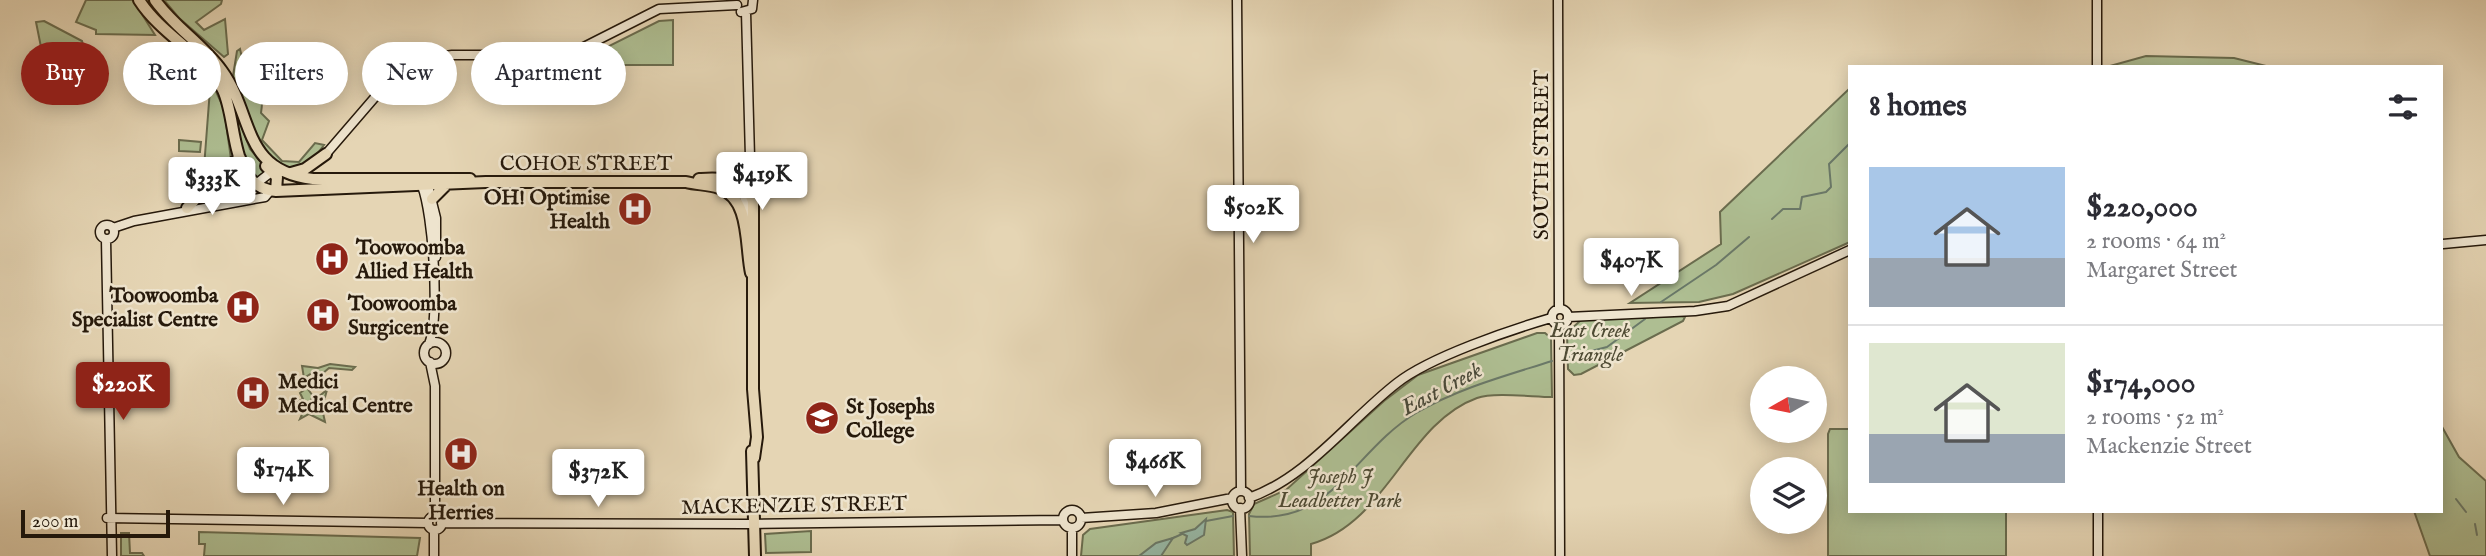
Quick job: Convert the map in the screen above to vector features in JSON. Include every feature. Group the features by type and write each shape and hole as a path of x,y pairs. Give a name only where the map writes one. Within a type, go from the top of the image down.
{"highway":[{"path":"139,0 158,25 207,67 221,85 231,112 244,172 256,185 273,191 277,179 275,169 251,149 245,135 247,128 234,92 223,72 155,0"},
{"path":"288,173 303,170 326,154"},
{"path":"187,208 221,172 240,158"},
{"name":"COHOE STREET","path":"275,169 313,178 442,178 486,182 686,182 719,178 740,185"},
{"path":"361,178 421,181 425,186"},
{"name":"COHOE STREET","path":"273,191 313,187 445,186 486,182"},
{"name":"COHOE STREET","path":"686,182 723,189"},
{"path":"740,185 750,192 754,206 751,273 753,389 757,437 754,458 755,556"},
{"path":"432,199 445,186"},
{"path":"723,189 738,203 751,273"}],"street":[{"path":"746,12 753,7 753,0"},
{"path":"1237,0 1241,491 1249,498"},
{"name":"SOUTH STREET","path":"1558,0 1559,309"},
{"path":"2097,0 2097,65"},
{"path":"326,154 382,89 432,58 452,55 550,55 576,51 669,6 737,3 746,12 750,157 753,168 750,177 740,185 723,189"},
{"path":"744,230 748,211 740,185 750,157"},
{"path":"753,168 772,176"},
{"path":"176,213 235,197 256,185 275,169"},
{"path":"425,186 432,199 437,227 433,318 429,344 424,353 430,362 435,386"},
{"path":"425,186 430,214 434,274"},
{"path":"109,556 106,239 113,236 113,229 176,213 265,197 273,191"},
{"path":"2443,240 2486,240"},
{"path":"1249,498 1283,483 1408,375 1500,335 1551,318 1559,309 1568,317 1728,306 1848,251"},
{"path":"1559,326 1566,323 1568,317"},
{"path":"433,318 440,344 446,353 440,362 435,386 435,515 442,523 440,528 434,531"},
{"path":"1551,318 1559,326 1560,556"},
{"path":"429,344 440,344"},
{"path":"430,362 440,362"},
{"path":"1081,518 1157,513 1232,498 1241,491"},
{"path":"1232,498 1235,506 1240,508 1247,505 1249,498"},
{"path":"1240,508 1242,556"},
{"path":"1071,509 1077,511 1081,518 1080,524 1072,528 1067,527 1063,520 1065,513 1071,509"},
{"path":"2098,513 2098,556"},
{"path":"109,518 428,523 435,515"},
{"name":"MACKENZIE STREET","path":"442,523 755,524 1063,520"},
{"path":"428,523 434,531 434,556"},
{"path":"1072,528 1072,556"}],"green space":[{"path":"86,0 133,0 155,35 96,34 96,30 76,22"},
{"path":"164,0 222,0 221,4 196,22 204,30 225,19 228,54 224,57 221,54 221,42 207,42 179,18"},
{"path":"673,20 673,65 626,65 626,42 617,42 659,21"},
{"path":"44,21 82,42 40,42 36,22"},
{"path":"2146,56 2234,58 2262,65 2114,65"},
{"path":"1848,90 1848,243 1733,294 1699,302 1630,303 1721,244 1720,212"},
{"path":"221,102 231,159 203,181 209,105 221,105"},
{"path":"243,105 262,105 261,113 269,121 262,140 282,161 299,162 315,143 324,145 310,163 292,170 273,161 252,132"},
{"path":"234,106 250,149 268,170 257,181 245,164"},
{"path":"179,140 201,142 200,152 179,151"},
{"path":"237,163 251,186 233,195 196,203"},
{"name":"East Creek Triangle","path":"1685,317 1683,321 1581,374 1574,375 1568,369 1567,333 1581,320"},
{"name":"Joseph J Leadbetter Park","path":"1537,333 1545,333 1551,338 1552,397 1503,395 1477,398 1453,411 1432,428 1359,516 1337,533 1311,544 1311,556 1250,556 1249,514 1254,504 1286,490 1384,401 1418,375"},
{"path":"330,364 355,367 352,370 329,368 322,374 312,373 304,378 302,366 318,368"},
{"path":"304,384 313,396 309,404 327,390 322,408 325,422 309,414 300,419 303,412 297,402 303,399 300,393 304,390"},
{"path":"1830,429 1848,429 1848,513 2006,513 2006,556 1828,556"},
{"path":"2443,429 2459,457 2486,481 2486,556 2430,556 2415,513 2443,513"},
{"path":"1227,510 1233,512 1234,556 1081,556 1083,535 1090,529"},
{"path":"811,531 811,552 766,553 765,534"},
{"path":"199,532 420,538 417,556 204,556 205,544 199,544"},
{"path":"121,533 129,533 130,553 142,553 144,556 121,556"}],"shaded area":[{"path":"1206,519 1204,535 1187,545 1187,536 1181,533 1195,529"},
{"path":"1173,538 1161,556 1139,556 1156,543"}],"waterway":[{"name":"East Creek","path":"1772,219 1783,209 1800,209 1802,197 1826,192 1831,187 1829,164 1848,145"},
{"name":"East Creek","path":"1661,302 1716,265 1749,237"},
{"name":"East Creek","path":"1568,357 1607,347 1645,319"},
{"name":"East Creek","path":"1249,516 1278,516 1302,509 1322,498 1394,429 1416,413 1466,390 1552,361"},
{"name":"East Creek","path":"2456,499 2466,512"},
{"name":"East Creek","path":"1206,521 1233,516"},
{"name":"East Creek","path":"2475,524 2477,535"},
{"name":"East Creek","path":"1171,539 1182,534"}],"place":[{"name":"OH! Optimise Health","path":"635,209"},
{"name":"Toowoomba Allied Health","path":"332,259"},
{"name":"Toowoomba Specialist Centre","path":"243,307"},
{"name":"Toowoomba Surgicentre","path":"323,315"},
{"name":"Medici Medical Centre","path":"253,393"},
{"name":"St Josephs College","path":"822,418"},
{"name":"Health on Herries","path":"461,454"}]}
